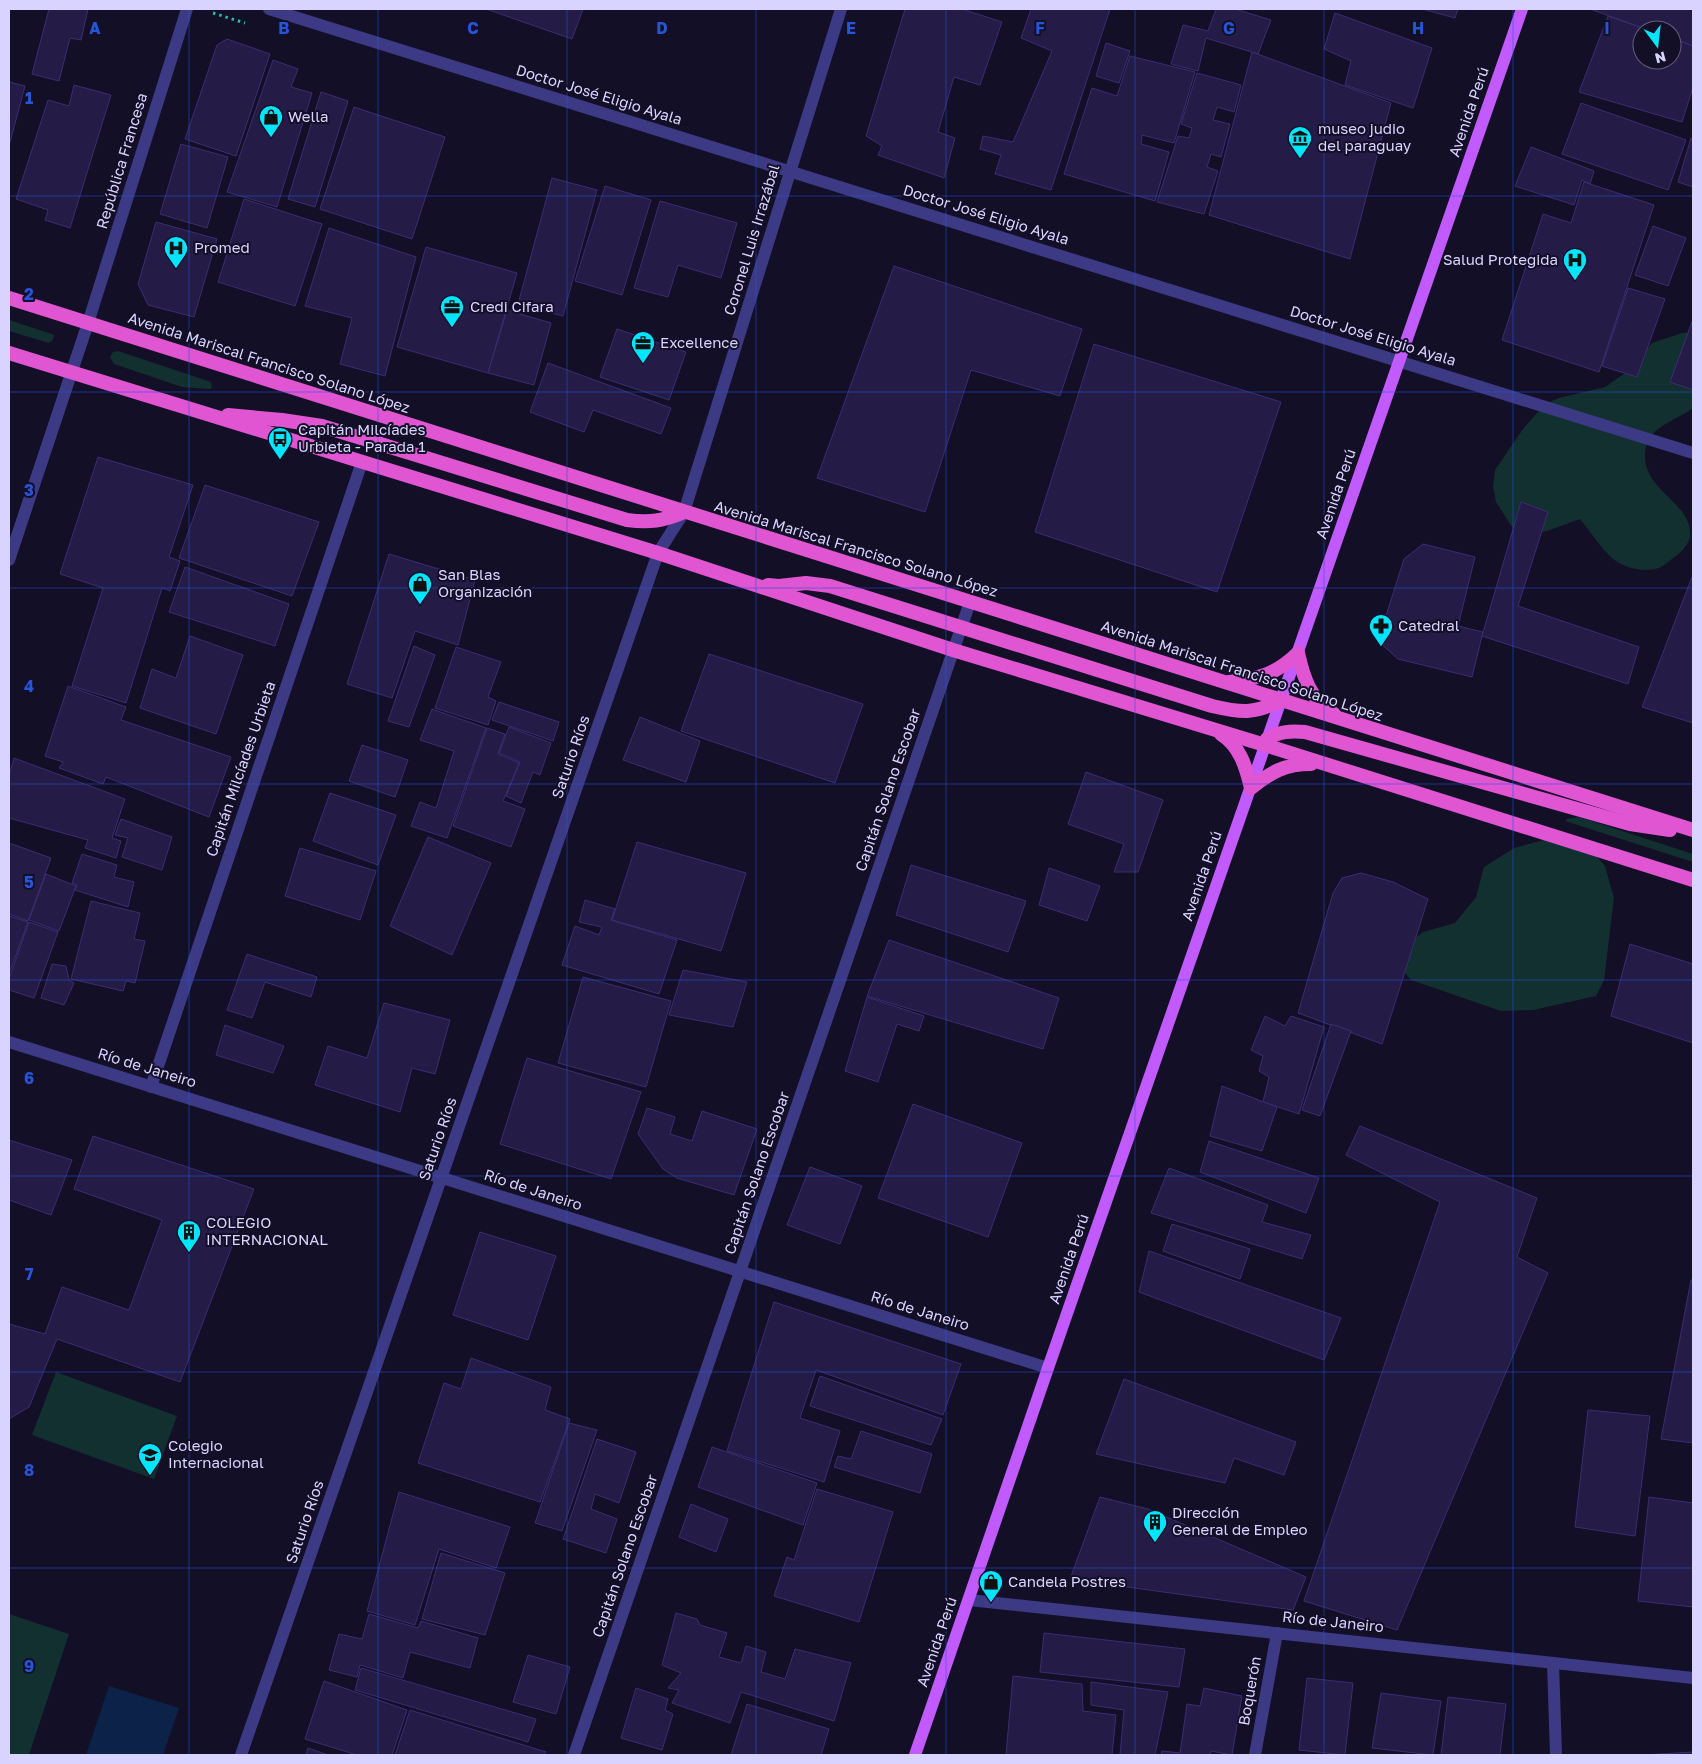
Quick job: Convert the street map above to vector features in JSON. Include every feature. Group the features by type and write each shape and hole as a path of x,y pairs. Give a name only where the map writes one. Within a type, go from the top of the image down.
{"highway":[{"name":"Avenida Mariscal Francisco Solano López","path":"9,298 1693,830"},
{"path":"9,353 658,554 953,650 1215,731 1266,742 1327,766 1693,880"},
{"path":"208,414 282,420 322,426 627,520 650,523 671,518 684,512"},
{"path":"742,581 779,586 806,583 830,586 1235,712 1262,710 1281,700"},
{"path":"1226,683 1264,676 1284,666 1298,653"},
{"path":"1298,653 1302,675 1309,690 1328,711 1345,720"},
{"path":"1215,731 1227,738 1237,750 1246,767 1251,788 1279,769 1297,764 1327,766"},
{"path":"1266,742 1274,735 1289,731 1305,732 1630,824 1663,829 1693,830"}],"main road":[{"name":"Avenida Perú","path":"915,1755 1522,9"}],"street":[{"name":"República Francesa","path":"9,560 88,323 186,9"},
{"name":"Doctor José Eligio Ayala","path":"269,9 1693,453"},
{"name":"Coronel Luis Irrazábal","path":"669,535 684,512 841,9"},
{"name":"Capitán Milcíades Urbieta","path":"152,1087 362,462"},
{"name":"Saturio Ríos","path":"241,1755 658,554 669,535"},
{"name":"Capitán Solano Escobar","path":"574,1755 970,602"},
{"name":"Río de Janeiro","path":"9,1042 1048,1368"},
{"name":"Río de Janeiro","path":"969,1600 1693,1678"},
{"name":"Boquerón","path":"1255,1755 1278,1633"},
{"path":"1553,1662 1556,1755"}],"green space":[{"path":"9,320 52,334 54,335 53,340 49,343 9,331"},
{"path":"1693,332 1693,408 1655,431 1646,446 1645,456 1647,468 1652,479 1677,505 1689,524 1690,536 1688,543 1683,549 1659,568 1640,570 1617,562 1612,558 1580,519 1547,531 1531,534 1514,530 1496,502 1493,486 1495,470 1523,429 1545,404 1559,398 1605,387 1631,369 1652,343 1682,333"},
{"path":"118,351 211,382 212,387 210,389 182,387 114,364 110,357 113,352"},
{"path":"1579,817 1693,854 1693,862 1565,821"},
{"path":"1548,839 1584,842 1605,866 1614,898 1604,980 1596,996 1533,1010 1501,1011 1411,980 1391,957 1423,932 1455,923 1476,897 1484,867 1514,848"},
{"path":"56,1372 177,1416 154,1479 32,1435"},
{"path":"9,1614 69,1634 29,1755 9,1755"}],"water":[{"path":"109,1686 179,1708 163,1755 86,1755"}],"building":[{"path":"49,9 88,9 81,40 70,38 59,81 32,74"},
{"path":"486,9 583,9 572,39"},
{"path":"905,9 962,9 1002,22 980,85 954,77 938,132 955,138 944,178 878,155 882,146 866,136"},
{"path":"1031,9 1110,9 1051,190 995,174 1001,155 980,149 983,136 1013,142 1052,51 1021,38"},
{"path":"1216,9 1235,9 1271,20 1258,54 1206,38 1198,71 1171,64 1183,25 1208,31"},
{"path":"1422,9 1458,9 1455,18"},
{"path":"1590,9 1693,9 1693,46 1682,42 1682,20 1632,20 1632,24"},
{"path":"1335,13 1432,48 1413,108 1345,85 1351,61 1324,49"},
{"path":"1608,16 1632,24 1632,70 1682,70 1682,42 1693,46 1693,87 1682,122 1579,92"},
{"path":"227,39 270,54 236,156 185,139 217,45"},
{"path":"1106,43 1130,51 1119,83 1096,76"},
{"name":"museo judio del paraguay","path":"1252,52 1391,103 1350,259 1209,215"},
{"path":"1130,56 1195,72 1174,143 1142,135 1141,144 1169,152 1155,201 1064,174 1092,88 1117,96"},
{"path":"273,60 298,69 291,87 312,93 277,207 227,192"},
{"path":"1197,73 1241,85 1234,112 1217,107 1213,120 1230,124 1221,157 1211,154 1207,167 1218,171 1204,214 1157,202 1178,136 1189,138 1192,128 1181,124"},
{"path":"9,82 25,86 9,146"},
{"path":"74,85 111,95 70,228 45,220 48,210 16,199 48,100 69,106"},
{"path":"321,92 348,101 315,207 288,199"},
{"path":"1581,103 1686,140 1668,190 1562,154"},
{"path":"354,107 445,137 412,239 320,209"},
{"path":"1691,138 1693,139 1693,187 1678,182"},
{"path":"181,144 228,157 207,228 160,214"},
{"path":"1531,147 1594,171 1590,184 1582,180 1574,205 1515,186"},
{"path":"552,178 597,190 563,316 518,304"},
{"name":"Salud Protegida","path":"1584,182 1654,205 1599,372 1502,340 1543,214 1571,223"},
{"path":"605,186 651,200 622,295 575,281"},
{"path":"244,199 322,224 295,306 218,282"},
{"path":"660,201 737,223 721,278 678,265 668,297 634,288"},
{"path":"156,222 217,239 194,317 148,305 138,284"},
{"path":"1653,226 1686,238 1668,286 1635,275"},
{"path":"329,228 416,257 385,376 340,364 352,318 305,306"},
{"name":"Credi Cifara","path":"426,247 517,273 488,373 397,347"},
{"path":"894,266 1082,329 1060,396 971,370 925,512 817,478"},
{"path":"1628,288 1665,299 1637,377 1602,366"},
{"path":"507,310 551,323 534,385 488,373"},
{"path":"1693,319 1693,390 1670,382"},
{"name":"Excellence","path":"617,329 686,352 669,400 600,377"},
{"path":"1094,344 1281,402 1217,592 1035,532"},
{"path":"548,363 671,408 661,434 593,410 584,432 530,412"},
{"path":"98,457 193,485 169,557 180,561 170,591 162,588 126,703 72,686 103,588 60,574"},
{"path":"205,485 319,522 292,596 179,558"},
{"path":"1521,502 1548,512 1518,606 1639,647 1628,684 1482,636"},
{"path":"1423,544 1475,557 1458,626 1483,632 1472,677 1398,659 1378,641 1404,559"},
{"name":"San Blas Organización","path":"389,554 475,580 458,645 415,631 392,698 347,684"},
{"path":"185,567 289,604 275,646 169,612"},
{"path":"1693,577 1693,723 1642,707"},
{"path":"190,636 243,655 216,734 140,708 152,669 176,678"},
{"path":"414,646 435,655 409,727 388,721"},
{"path":"456,647 501,662 488,697 496,701 488,725 435,708"},
{"path":"709,654 863,704 835,783 681,731"},
{"path":"68,686 126,707 121,720 231,757 209,817 106,777 103,784 59,768 63,762 45,756"},
{"path":"499,702 559,722 553,741 492,720"},
{"path":"432,709 486,728 447,838 411,826 420,802 436,808 454,751 420,740"},
{"path":"640,717 700,741 686,782 623,760"},
{"path":"509,727 551,743 540,775 533,772 521,803 506,796 520,762 499,753"},
{"path":"487,728 505,734 498,754 519,763 503,801 525,809 511,847 453,826"},
{"path":"362,745 408,760 395,797 349,781"},
{"path":"14,758 125,799 112,838 121,841 116,858 85,848 88,840 9,818 9,776"},
{"path":"1086,772 1163,800 1138,872 1114,872 1124,844 1068,824"},
{"path":"330,793 396,815 378,865 313,841"},
{"path":"121,819 172,837 162,870 122,857 128,838 115,835"},
{"path":"428,837 491,863 452,955 390,926"},
{"path":"637,842 746,873 721,951 612,920"},
{"path":"9,843 51,858 28,921 9,914"},
{"path":"300,848 376,871 360,920 285,896"},
{"path":"82,854 117,865 114,877 134,882 128,907 75,890 77,885 72,883"},
{"path":"911,865 1026,901 1008,952 896,915"},
{"path":"1049,868 1100,886 1087,921 1039,905"},
{"path":"1361,873 1393,882 1428,899 1382,1044 1298,1013 1333,893 1342,878"},
{"path":"46,874 76,886 59,931 29,920"},
{"path":"585,900 615,909 611,920 677,940 659,994 562,965 575,926 599,935 602,927 579,922"},
{"path":"91,901 140,913 134,939 145,941 135,983 126,981 123,991 71,979"},
{"path":"9,916 28,922 9,974"},
{"path":"29,922 58,932 34,998 9,990 9,979"},
{"path":"889,940 1059,998 1043,1049 867,996"},
{"path":"1630,944 1693,964 1693,1043 1611,1016"},
{"path":"247,954 317,977 311,997 265,982 252,1018 227,1010"},
{"path":"52,964 66,966 69,980 74,983 64,1005 41,998"},
{"path":"683,970 747,982 733,1027 669,1015"},
{"path":"583,977 671,1001 646,1087 558,1063"},
{"path":"867,997 924,1016 919,1031 897,1024 878,1082 845,1071"},
{"path":"384,1003 450,1020 435,1074 412,1068 400,1112 315,1085 328,1046 367,1058"},
{"path":"1265,1016 1285,1026 1291,1016 1324,1027 1299,1114 1263,1102 1269,1077 1259,1071 1263,1056 1251,1050"},
{"path":"1331,1024 1351,1031 1320,1116 1302,1110"},
{"path":"225,1025 284,1046 273,1073 216,1055"},
{"path":"527,1058 641,1092 611,1179 500,1144"},
{"path":"1222,1086 1277,1107 1262,1151 1210,1136"},
{"path":"913,1104 1022,1143 988,1237 878,1198"},
{"path":"647,1108 675,1117 670,1134 692,1141 702,1111 757,1129 734,1195 677,1178 663,1169 638,1134"},
{"path":"1360,1126 1537,1198 1517,1257 1548,1273 1397,1630 1304,1601 1440,1202 1346,1155"},
{"name":"COLEGIO INTERNACIONAL","path":"93,1136 254,1189 180,1382 57,1339 29,1407 9,1419 9,1324 45,1334 62,1287 129,1310 162,1220 74,1189"},
{"path":"9,1140 72,1160 51,1215 9,1200"},
{"path":"1209,1141 1319,1178 1306,1213 1200,1172"},
{"path":"810,1167 862,1186 840,1244 787,1225"},
{"path":"1169,1168 1268,1205 1262,1222 1311,1235 1302,1259 1151,1213"},
{"path":"1172,1224 1250,1249 1240,1279 1163,1251"},
{"path":"480,1232 556,1256 528,1340 453,1315"},
{"path":"1149,1251 1341,1318 1324,1360 1139,1292"},
{"path":"1691,1280 1693,1280 1693,1443 1661,1439"},
{"path":"774,1302 961,1364 943,1415 816,1370 800,1418 840,1431 824,1482 727,1451"},
{"path":"471,1358 551,1387 545,1410 570,1419 540,1502 418,1463 444,1383 461,1389"},
{"path":"820,1376 942,1419 931,1445 810,1406"},
{"path":"1124,1379 1296,1442 1284,1475 1234,1458 1225,1483 1096,1454"},
{"path":"1588,1410 1650,1416 1635,1536 1575,1527"},
{"path":"569,1423 597,1430 562,1531 535,1523"},
{"path":"861,1431 932,1454 920,1493 834,1467 838,1456 851,1459"},
{"path":"597,1439 636,1452 619,1503 595,1494 591,1509 617,1519 606,1553 563,1539"},
{"path":"712,1447 817,1483 803,1525 698,1487"},
{"path":"817,1489 893,1512 859,1622 774,1596 787,1557 794,1560"},
{"path":"399,1492 510,1527 496,1568 439,1549 415,1625 367,1611"},
{"name":"Dirección General de Empleo","path":"1100,1497 1148,1509 1306,1577 1293,1610 1070,1579"},
{"path":"1649,1497 1693,1503 1693,1607 1638,1601"},
{"path":"691,1504 728,1519 716,1552 679,1537"},
{"path":"441,1553 505,1573 485,1635 422,1619"},
{"path":"676,1613 697,1619 700,1625 727,1633 719,1657 741,1663 746,1646 766,1652 761,1672 785,1679 795,1649 851,1663 834,1721 741,1692 730,1723 672,1703 679,1690 668,1688 681,1673 662,1665"},
{"path":"369,1614 418,1628 421,1621 478,1638 470,1668 410,1652 403,1678 360,1665 357,1677 329,1670 339,1634 362,1639"},
{"path":"1044,1633 1185,1649 1179,1687 1040,1672"},
{"path":"528,1655 570,1667 556,1714 513,1702"},
{"path":"361,1668 536,1719 528,1742 355,1690"},
{"path":"1013,1676 1082,1684 1083,1711 1116,1715 1112,1755 1006,1755"},
{"path":"1307,1678 1353,1683 1345,1755 1299,1750"},
{"path":"324,1681 407,1710 392,1755 357,1755 305,1739"},
{"path":"1091,1682 1168,1692 1155,1755 1120,1755 1124,1710 1091,1705"},
{"path":"636,1688 668,1699 665,1710 673,1714 662,1750 621,1738"},
{"path":"1204,1688 1242,1696 1232,1755 1211,1751 1210,1755 1161,1755 1162,1751 1180,1753 1187,1704 1200,1706"},
{"path":"1381,1693 1441,1701 1433,1755 1372,1748"},
{"path":"1448,1697 1506,1704 1500,1755 1441,1755"},
{"path":"747,1704 829,1729 821,1755 731,1755"},
{"path":"410,1710 546,1752 544,1755 395,1755"},
{"path":"308,1748 328,1755 306,1755"},
{"path":"1693,1752 1693,1755 1643,1755"}],"place":[{"name":"Wella","path":"271,138"},
{"name":"museo judio del paraguay","path":"1300,159"},
{"name":"Promed","path":"176,269"},
{"name":"Salud Protegida","path":"1575,281"},
{"name":"Credi Cifara","path":"452,328"},
{"name":"Excellence","path":"643,364"},
{"name":"Capitán Milcíades Urbieta - Parada 1","path":"280,460"},
{"name":"San Blas Organización","path":"420,605"},
{"name":"Catedral","path":"1381,647"},
{"name":"COLEGIO INTERNACIONAL","path":"189,1253"},
{"name":"Colegio Internacional","path":"150,1476"},
{"name":"Dirección General de Empleo","path":"1155,1543"},
{"name":"Candela Postres","path":"991,1603"}]}
